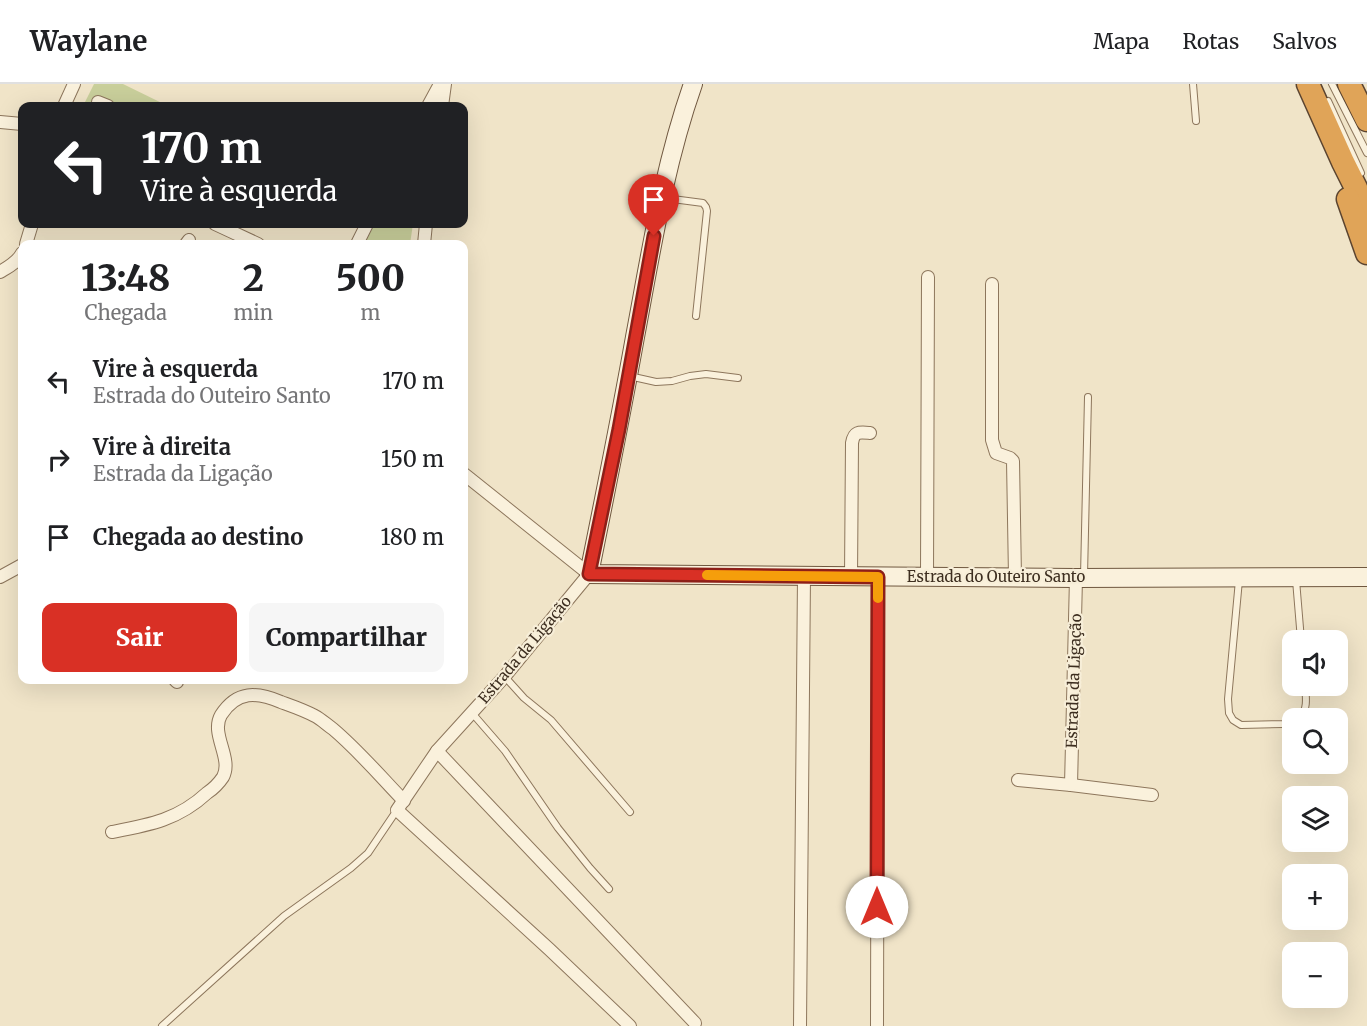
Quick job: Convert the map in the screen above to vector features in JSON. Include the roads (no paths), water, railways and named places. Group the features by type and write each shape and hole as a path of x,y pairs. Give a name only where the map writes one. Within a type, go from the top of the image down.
{"highway":[{"path":"1349,84 1367,120"},
{"path":"1316,89 1343,162 1367,215"},
{"path":"1343,162 1345,187 1367,253"}],"street":[{"path":"66,102 74,84"},
{"path":"430,102 440,84"},
{"path":"443,102 445,84"},
{"name":"Estrada da Ligação","path":"400,805 437,751 505,676 589,574 619,429 661,198 680,120 692,84"},
{"path":"0,122 18,124"},
{"path":"224,228 249,240"},
{"path":"0,272 18,259"},
{"path":"927,577 928,277"},
{"path":"992,284 992,440 996,453 1013,461 1015,577"},
{"path":"851,576 852,444 856,434 870,433"},
{"path":"468,477 589,574"},
{"path":"0,577 18,567"},
{"name":"Estrada do Outeiro Santo","path":"589,574 1080,578 1367,577"},
{"path":"800,1026 804,576"},
{"path":"877,1026 878,577"},
{"name":"Estrada da Ligação","path":"1071,785 1080,578"},
{"path":"112,832 155,824 199,801 216,786 224,775 225,762 218,730 220,717 230,704 243,696 266,695 316,716 350,743 400,805 630,1026"},
{"path":"437,751 695,1023"},
{"path":"1018,780 1152,795"}],"lane":[{"path":"1193,84 1196,121"},
{"path":"1332,84 1367,153"},
{"path":"1316,89 1363,178"},
{"path":"661,198 703,203 706,207 696,316"},
{"path":"628,376 656,382 706,374 738,378"},
{"path":"1080,578 1088,397"},
{"path":"1239,577 1228,699 1229,713 1233,720 1241,725 1282,724"},
{"path":"1296,577 1300,630"},
{"path":"505,676 524,698 551,720 630,812"},
{"path":"471,713 505,751 558,828 609,889"},
{"path":"162,1026 284,916 351,868 368,853 400,805"}]}
